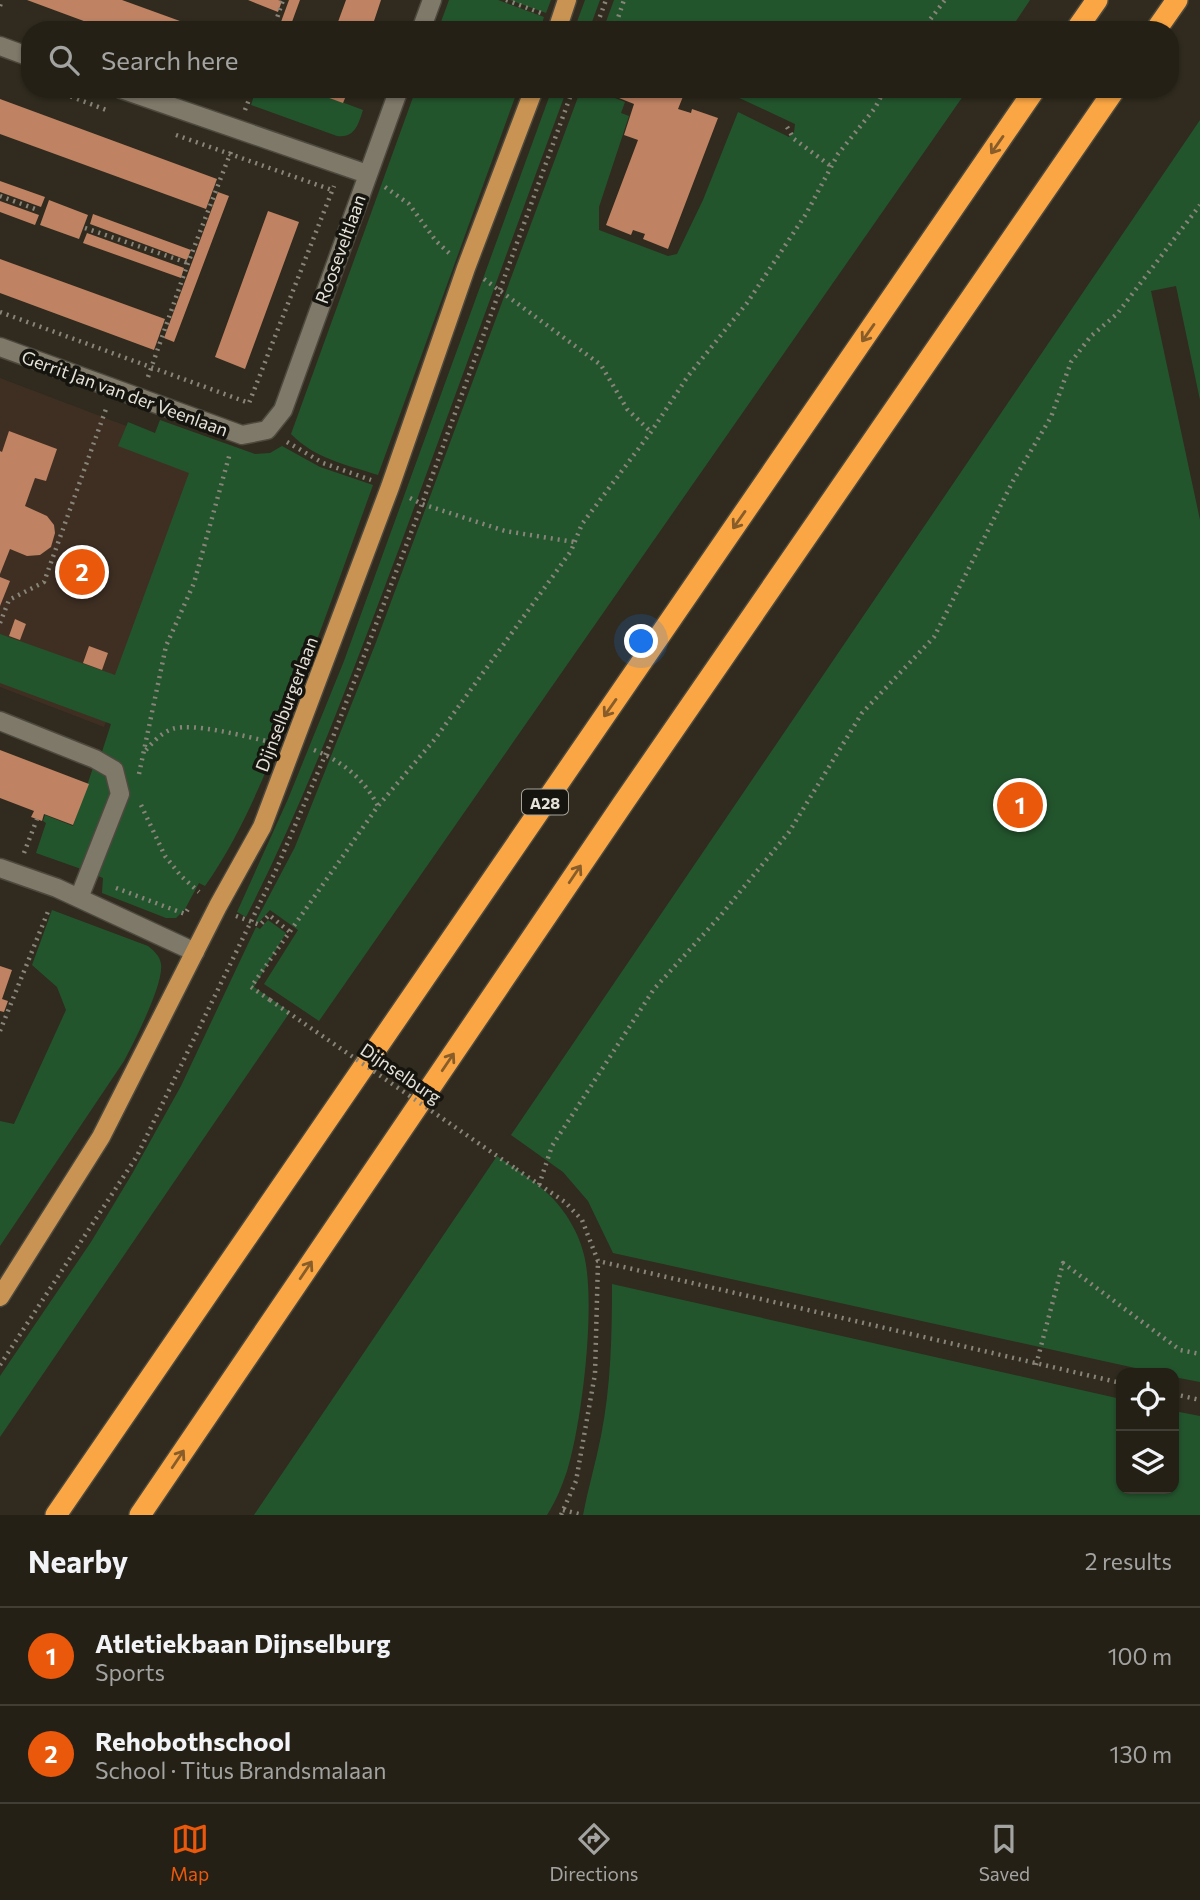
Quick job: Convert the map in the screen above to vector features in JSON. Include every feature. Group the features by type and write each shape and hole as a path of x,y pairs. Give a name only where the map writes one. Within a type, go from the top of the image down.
{"highway":[{"path":"1082,21 1097,0"},
{"path":"1162,21 1177,0"},
{"name":"A28","path":"56,1515 1029,98"},
{"path":"140,1515 632,791 1109,98"}],"main road":[{"path":"560,21 567,0"},
{"name":"Dijnselburgerlaan","path":"0,1297 101,1137 218,906 262,827 390,486 466,268 531,98"}],"street":[{"path":"424,21 432,0"},
{"path":"0,46 21,54"},
{"path":"146,98 367,174"},
{"name":"Rooseveltlaan","path":"283,410 396,98"},
{"name":"Gerrit Jan van der Veenlaan","path":"0,347 242,435 267,430 283,410"},
{"path":"0,721 95,759 114,770 120,794 79,898"},
{"path":"0,868 57,888 195,952"}],"path":[{"path":"0,6 2,0"},
{"path":"276,21 283,0"},
{"path":"506,0 545,15"},
{"path":"598,21 606,0"},
{"path":"617,21 624,0"},
{"path":"929,21 945,0"},
{"path":"140,802 165,856 181,876 199,892 236,916 260,925 269,915 290,932 378,806 435,739 536,601 571,551 582,524 651,432 688,376 747,303 806,214 838,154 880,98"},
{"path":"787,127 794,139 832,167"},
{"path":"142,398 238,131"},
{"path":"0,312 249,403 343,167"},
{"path":"367,174 409,204 436,241 466,268"},
{"path":"0,196 38,209"},
{"path":"539,1185 552,1146 654,989 722,915 789,832 862,712 934,637 1013,481 1051,417 1071,362 1091,336 1117,314 1200,205"},
{"path":"85,229 188,264"},
{"path":"500,289 601,365 627,409 651,432"},
{"path":"0,623 9,600 44,582 114,388"},
{"path":"119,786 137,781 166,646 194,583 230,453 242,435"},
{"path":"12,849 24,853 37,819"},
{"path":"88,877 185,914 199,892"},
{"path":"0,1031 57,888"},
{"name":"Dijnselburg","path":"290,932 251,987 565,1202 582,1220 598,1261"},
{"path":"583,1515 562,1512 576,1481 595,1374 598,1261 1116,1382"},
{"path":"1036,1365 1063,1263 1180,1350 1200,1354"},
{"path":"1179,1395 1200,1400"}],"shaded area":[{"path":"0,378 208,457 104,727 0,687"}],"green space":[{"path":"449,0 498,0 544,17 543,21 441,21"},
{"path":"510,0 551,0 546,13"},
{"path":"585,0 600,0 592,21 577,21"},
{"path":"614,0 1030,0 1016,21 606,21"},
{"path":"253,98 331,98 363,110 352,133 337,136 251,105"},
{"path":"413,98 515,98 378,475 320,455 291,434"},
{"path":"549,98 564,98 347,687 289,826 246,917 237,912 288,799 344,661"},
{"path":"578,98 615,98 625,102 621,113 629,116 599,207 599,230 668,256 677,254 703,200 738,112 789,137 794,132 795,124 739,98 962,98 319,1021 264,984 298,930 270,910 258,923 256,921 295,847 375,645"},
{"path":"1200,120 1200,400 1176,286 1151,291 1200,520 1200,1382 1179,1378 1179,1368 1135,1368 613,1253 588,1201 563,1172 511,1135"},
{"path":"160,420 255,454 270,453 282,446 320,467 373,485 298,690 251,805 218,867 205,886 199,883 185,909 176,918 166,918 102,893 103,878 96,875 123,805 101,755 111,724 0,683 0,634 115,675 189,473 118,446 128,422 155,433"},
{"path":"93,768 107,775 113,794 84,870 36,853 46,823 43,821 45,815 73,826"},
{"path":"52,910 148,946 159,959 161,973 147,1013 124,1061 0,1246 0,1121 14,1124 66,1010 57,987 32,965"},
{"path":"268,920 286,933 254,987 290,1012 0,1437 0,1376 91,1242 132,1174 181,1086 256,927 260,929"},
{"path":"497,1156 534,1182 559,1206 577,1235 587,1269 588,1326 578,1423 567,1471 547,1515 254,1515"},
{"path":"612,1284 1116,1398 1116,1494 1179,1494 1179,1412 1200,1416 1200,1515 583,1515 601,1436 611,1341"}],"building":[{"path":"27,0 122,0 180,21 84,21"},
{"path":"248,0 278,0 282,1 278,12"},
{"path":"289,0 300,0 292,21 281,21"},
{"path":"346,0 381,0 374,21 338,21"},
{"path":"329,98 345,98 343,103"},
{"path":"619,98 682,98 678,109 691,113 692,109 718,118 668,249 643,239 645,234 633,230 631,235 606,225 638,140 624,135 634,104"},
{"path":"0,99 217,179 206,209 0,134"},
{"path":"0,181 45,197 41,207 0,192"},
{"path":"218,192 229,196 174,342 164,338"},
{"path":"49,200 88,215 79,239 40,225"},
{"path":"0,201 39,215 35,225 0,212"},
{"path":"268,211 299,222 245,369 215,357"},
{"path":"93,214 191,250 187,260 90,224"},
{"path":"87,233 184,268 181,278 83,243"},
{"path":"0,259 165,319 154,350 0,293"},
{"path":"9,431 57,449 46,481 35,478 25,506 47,516 54,525 55,533 51,547 40,555 27,556 10,549 0,574 0,451 2,452"},
{"path":"0,577 10,581 0,606"},
{"path":"15,619 26,624 20,640 9,636"},
{"path":"89,646 108,653 102,670 83,663"},
{"path":"0,750 89,784 73,825 44,814 42,821 31,817 34,811 0,798"},
{"path":"0,966 12,970 2,999 8,1001 4,1012 0,1011"}],"place":[{"name":"Rehobothschool","path":"82,572"},
{"name":"Atletiekbaan Dijnselburg","path":"1020,805"}]}
